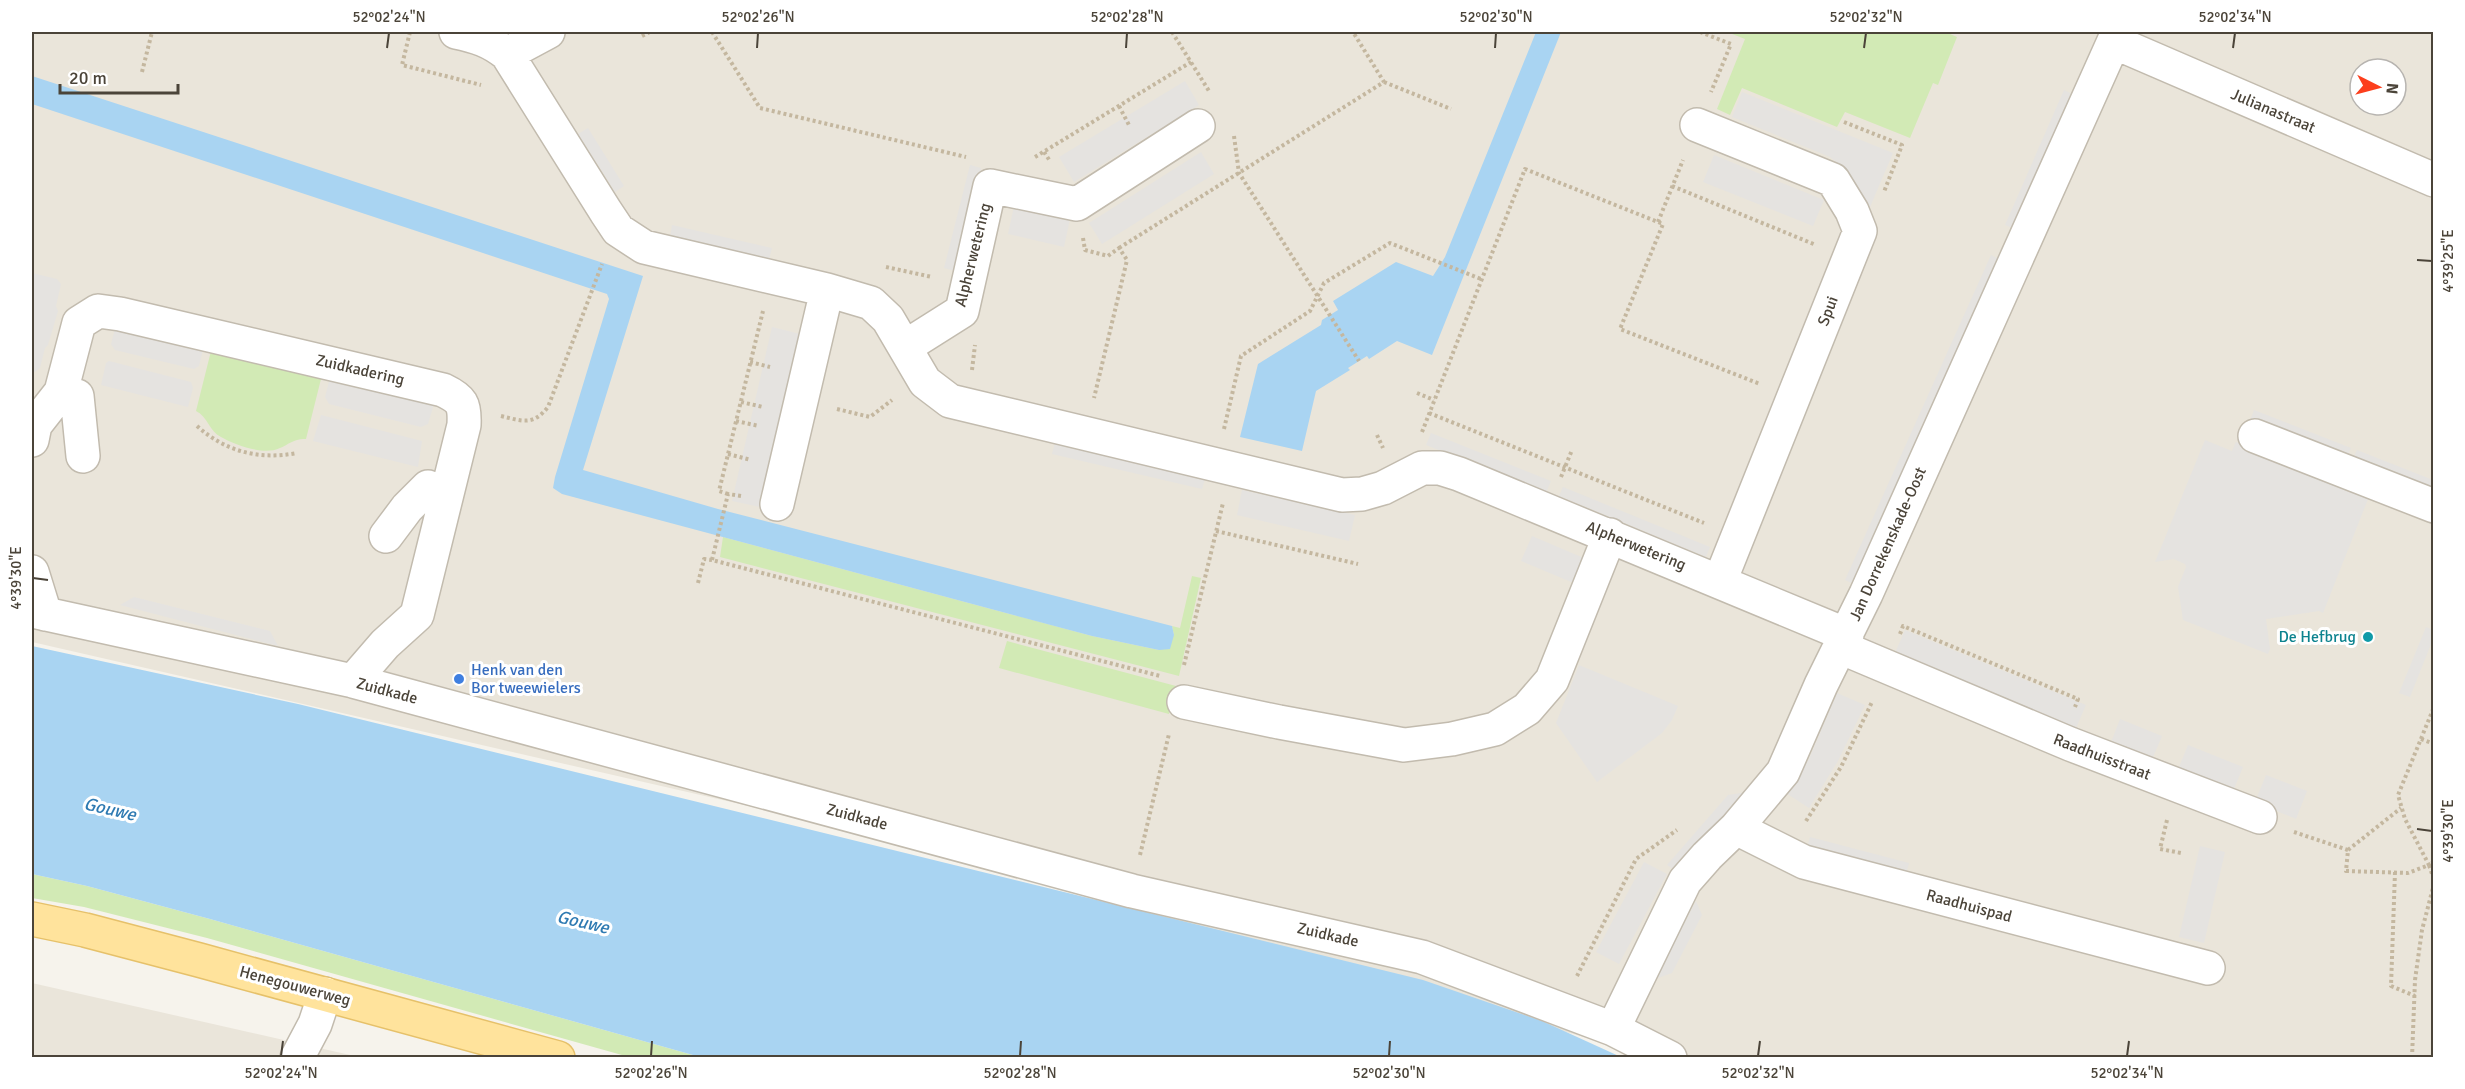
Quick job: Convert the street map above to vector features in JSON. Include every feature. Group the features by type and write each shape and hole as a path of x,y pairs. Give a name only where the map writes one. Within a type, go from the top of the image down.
{"main road":[{"name":"Henegouwerweg","path":"32,920 85,930 558,1058"}],"street":[{"path":"456,32 480,37 495,44 515,66 618,230 630,239 658,251 827,290 871,303 888,319 922,377 941,396 966,405 1342,495 1362,494 1383,488 1422,468"},
{"path":"515,66 548,32"},
{"name":"Julianastraat","path":"2116,37 2433,180"},
{"name":"Jan Dorrekenskade-Oost","path":"1613,1029 1685,881 1736,828 1783,772 2116,37"},
{"path":"1697,125 1833,180 1857,222"},
{"path":"1077,204 1198,126"},
{"name":"Alpherwetering","path":"905,347 962,311 990,186 1077,204"},
{"name":"Spui","path":"1720,581 1860,231 1857,222"},
{"path":"777,504 827,290"},
{"name":"Zuidkadering","path":"32,440 35,425 61,392 79,323 98,311 120,314 443,390 458,397 465,410"},
{"path":"77,396 82,456"},
{"path":"353,681 385,644 417,615 459,447 465,410"},
{"path":"2255,436 2433,506"},
{"name":"Alpherwetering","path":"1422,468 1440,468 1459,474 1720,581 1843,641"},
{"path":"386,536 407,508 428,487"},
{"path":"1177,690 1404,745 1452,739 1495,729 1527,709 1551,701 1552,680 1610,536"},
{"path":"32,572 38,612"},
{"name":"Zuidkade","path":"38,612 353,681 1132,891 1422,957 1613,1029 1670,1058"},
{"name":"Raadhuisstraat","path":"1843,641 2070,744 2260,817"},
{"name":"Raadhuispad","path":"1736,828 1804,862 2208,968"},
{"path":"297,1058 315,1023 325,994"}],"path":[{"path":"142,72 152,32"},
{"path":"410,32 402,65 503,90 515,66"},
{"path":"642,36 650,32"},
{"path":"712,32 760,108 986,161 985,168 990,186"},
{"path":"1353,32 1384,82 1451,109"},
{"path":"1700,32 1731,44"},
{"path":"1032,159 1191,62"},
{"path":"1077,204 1085,250 1108,256 1384,82"},
{"path":"1844,122 1902,145 1876,212 1857,222"},
{"path":"1422,468 1422,431 1525,169 1663,224 1620,329 1795,398"},
{"path":"1239,173 1359,361"},
{"path":"1672,186 1849,258"},
{"path":"1232,470 1223,432 1241,356 1310,311 1324,283 1390,243 1481,279"},
{"path":"1086,434 1127,260 1119,248"},
{"path":"465,410 529,421 548,407 606,255"},
{"path":"728,494 720,491 771,277"},
{"path":"962,311 976,348 966,405"},
{"path":"802,400 870,417 922,377"},
{"path":"1417,393 1434,400"},
{"path":"1429,413 1737,536"},
{"path":"197,426 230,449 258,455 297,453"},
{"path":"712,560 727,499"},
{"path":"1216,531 1358,564"},
{"path":"698,583 704,560 712,560 1177,690"},
{"path":"2412,1058 2415,996 2422,930 2433,882 2431,864 2401,808 2398,795 2433,707"},
{"path":"2421,739 2433,744"},
{"path":"2176,785 2160,849 2181,853"},
{"path":"2401,808 2348,850 2346,871 2408,873 2431,864"},
{"path":"2260,817 2314,840 2348,850"},
{"path":"1560,1009 1636,859 1680,828"},
{"path":"2395,872 2391,986 2415,996"}],"shaded area":[{"path":"32,32 2433,32 2433,1057 1654,1057 862,832 32,642"},
{"path":"1185,81 1199,105 1074,182 1059,157"},
{"path":"2064,90 2074,95 2015,229 2005,225"},
{"path":"1742,92 1893,153 1870,207 1840,165 1830,157 1732,117"},
{"path":"588,128 624,186 615,192 578,134"},
{"path":"1201,152 1214,174 1102,244 1089,223"},
{"path":"1714,155 1824,200 1813,226 1703,182"},
{"path":"970,165 981,168 955,271 944,268"},
{"path":"1014,206 1070,219 1064,247 1008,234"},
{"path":"672,225 772,248 769,260 670,237"},
{"path":"1991,255 2001,260 1855,585 1845,580"},
{"path":"32,273 57,279 61,284 56,306 58,311 48,345 45,348 40,368 35,372 32,371"},
{"path":"116,325 204,346 199,366 194,369 115,350 111,344"},
{"path":"772,327 800,334 760,507 732,501"},
{"path":"109,361 191,382 193,388 188,407 101,385 106,363"},
{"path":"330,378 434,404 428,424 421,427 329,404 325,397"},
{"path":"2254,410 2351,448 2346,459 2250,421"},
{"path":"321,415 422,441 418,467 313,441"},
{"path":"1431,433 1551,481 1546,493 1426,445"},
{"path":"2205,440 2232,451 2236,442 2370,494 2323,613 2319,611 2266,619 2270,649 2268,654 2183,620 2178,587 2186,567 2185,564 2174,559 2155,562"},
{"path":"1055,443 1205,479 1202,489 1052,454"},
{"path":"2357,450 2433,480 2433,493 2352,461"},
{"path":"1563,487 1710,547 1706,557 1559,496"},
{"path":"1242,490 1355,515 1349,541 1237,515"},
{"path":"1532,536 1586,559 1576,584 1521,561"},
{"path":"134,597 270,631 278,646 120,605"},
{"path":"2426,627 2433,630 2433,639 2410,697 2399,693"},
{"path":"1905,630 2086,705 2076,728 1895,653"},
{"path":"1579,665 1678,706 1672,720 1662,733 1597,782 1556,723"},
{"path":"1837,693 1865,705 1838,761 1809,808 1786,793 1809,759"},
{"path":"2120,719 2162,736 2151,762 2110,745"},
{"path":"2188,745 2243,767 2232,794 2177,772"},
{"path":"2266,775 2307,791 2296,819 2255,802"},
{"path":"1747,792 1676,871 1667,865 1728,795"},
{"path":"1810,837 1909,863 1906,874 1807,848"},
{"path":"2200,846 2225,852 2204,943 2179,937"},
{"path":"1644,862 1667,874 1619,964 1596,952"},
{"path":"1696,901 1702,915 1672,973 1655,979"},
{"path":"32,983 359,1057 32,1057"}],"green space":[{"path":"1727,32 1951,32 1950,34 1957,37 1938,85 1933,83 1910,138 1845,112 1837,127 1742,88 1730,115 1717,109 1745,39"},
{"path":"212,347 322,375 306,439 295,440 280,448 266,451 250,449 217,434 196,411"},
{"path":"723,537 1092,636 1159,650 1174,635 1172,626 1180,628 1192,576 1201,578 1179,676 720,557"},
{"path":"1007,641 1176,686 1169,714 999,668"},
{"path":"32,874 87,886 210,919 700,1057 629,1057 207,938 84,907 32,898"}],"water":[{"path":"1536,32 1561,32 1432,355 1397,341 1369,359 1367,356 1348,368 1350,370 1316,391 1302,451 1240,437 1258,364 1321,325 1322,320 1338,310 1333,301 1396,262 1433,276 1445,257"},
{"path":"32,76 643,276 583,470 718,509 1172,626 1174,635 1170,649 1159,650 1092,636 562,494 553,488 555,477 609,299 607,294 32,104"},
{"name":"Gouwe","path":"32,646 298,704 1423,980 1542,1021 1621,1057 700,1057 210,919 87,886 32,874"}],"place":[{"name":"De Hefbrug","path":"2368,637"},
{"name":"Henk van den Bor tweewielers","path":"459,679"}]}
